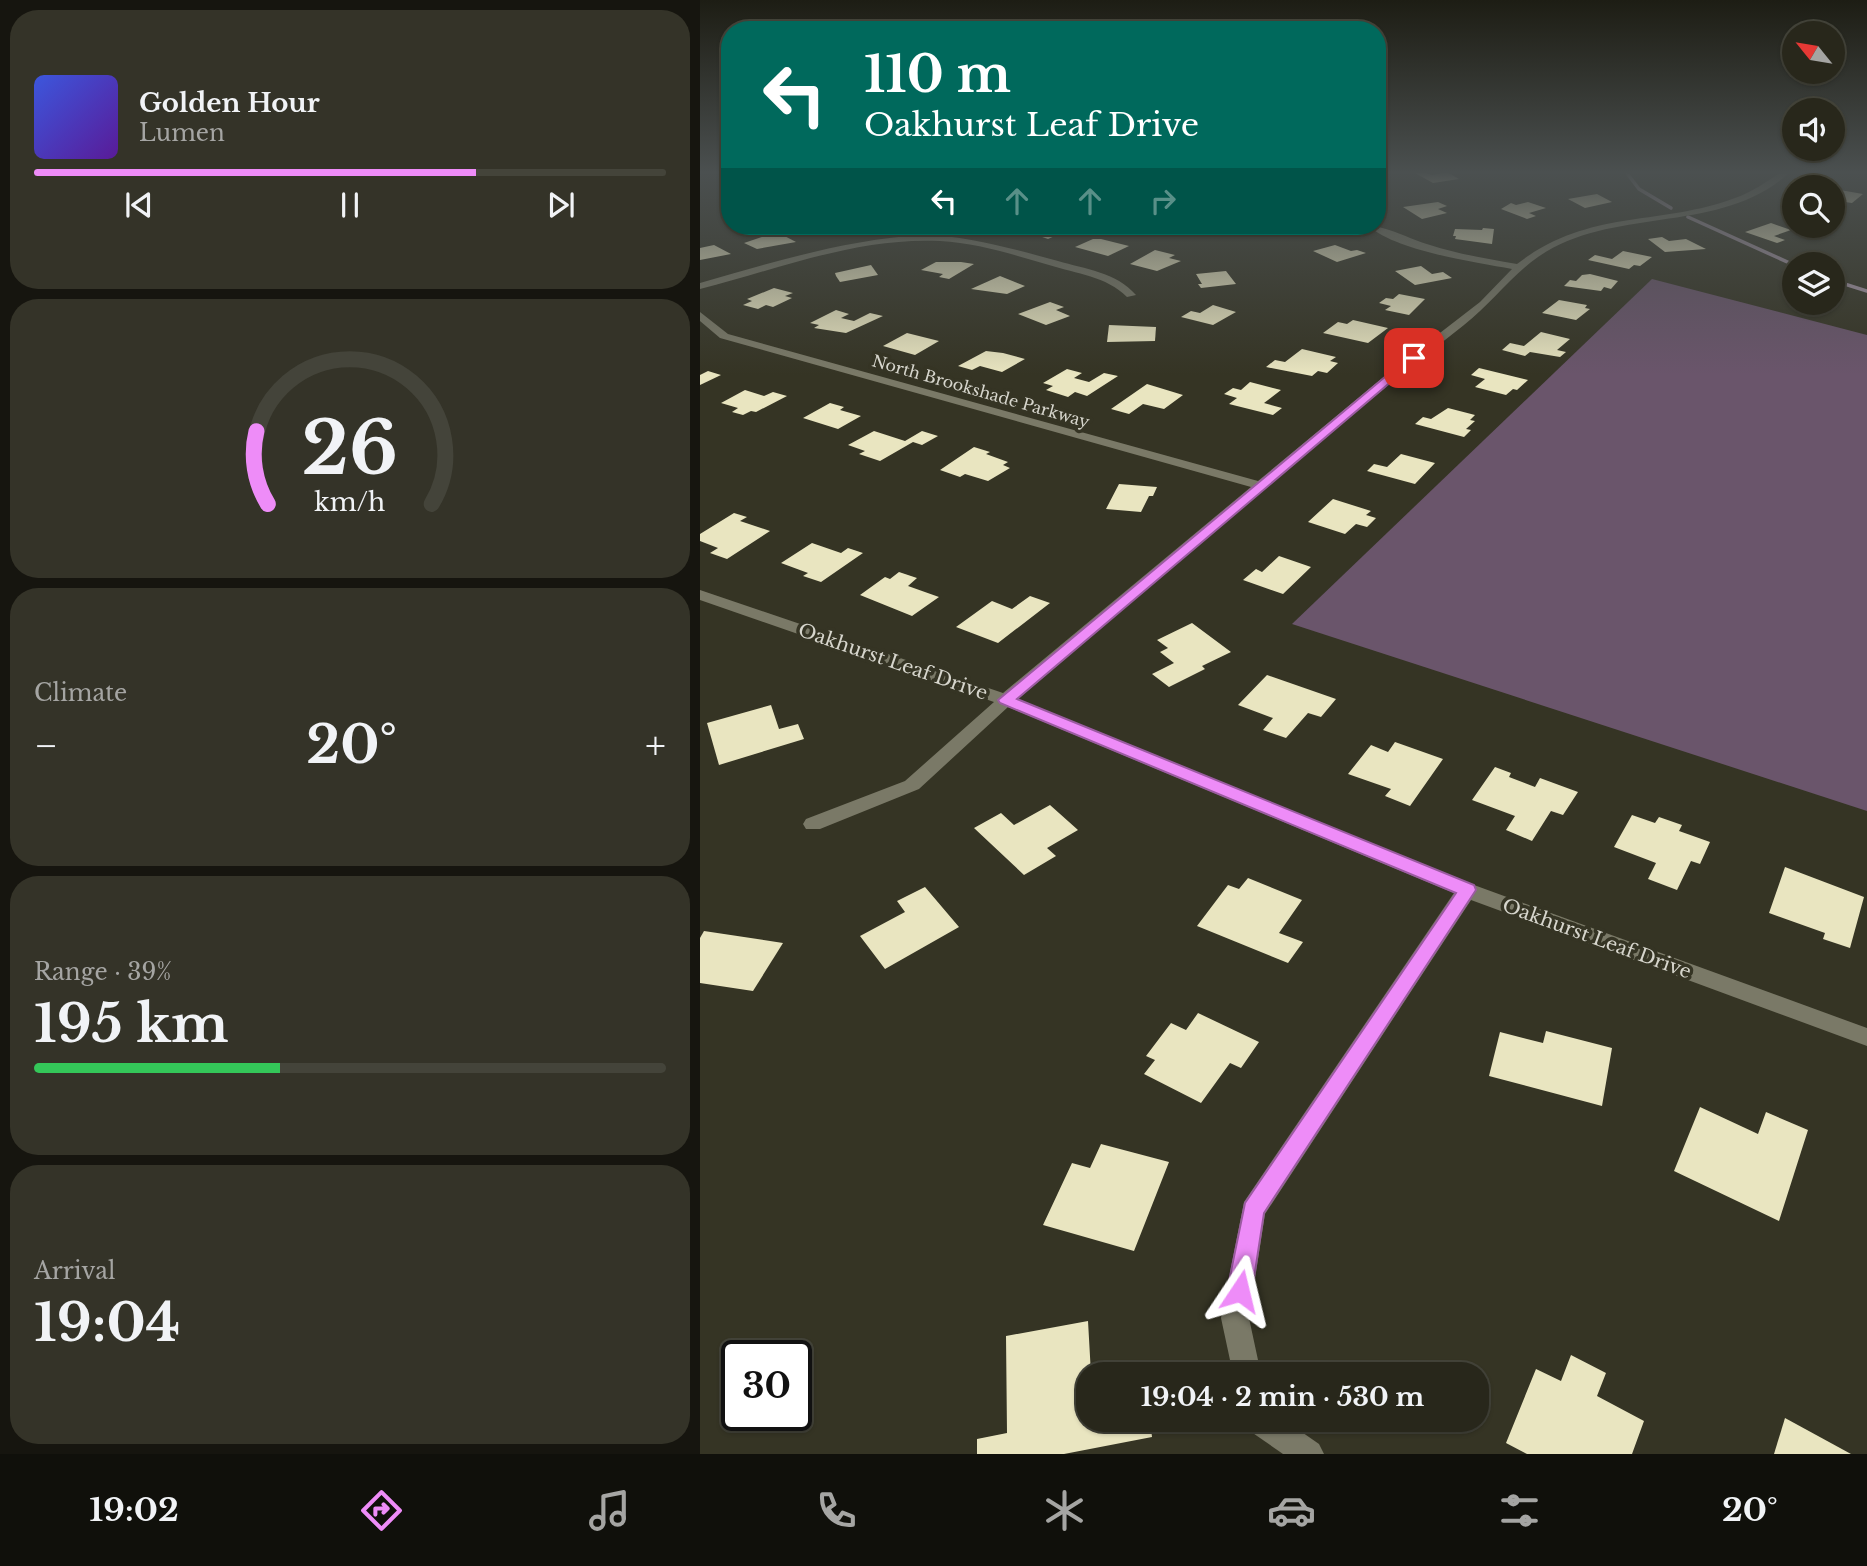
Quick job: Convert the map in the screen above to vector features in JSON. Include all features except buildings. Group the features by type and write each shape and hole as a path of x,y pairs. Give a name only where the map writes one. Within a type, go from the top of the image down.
{"street":[{"path":"700,286 805,257 867,244 906,240"},
{"path":"939,240 999,247 1123,285 1131,295"},
{"path":"1400,240 1451,254 1519,267"},
{"path":"813,824 912,785 1006,700 1396,372 1484,304 1519,267 1536,254 1564,240"},
{"name":"North Brookshade Parkway","path":"700,315 724,336 1261,486"},
{"name":"Oakhurst Leaf Drive","path":"700,595 1006,700 1467,890 1867,1037"},
{"path":"1244,1362 1235,1318 1253,1210 1467,890"},
{"path":"1276,1432 1309,1454"}],"shaded area":[{"path":"1652,279 1867,335 1867,811 1292,624"}],"waterway":[{"path":"1738,240 1782,260"},
{"path":"1845,284 1867,291"}],"route":[{"path":"1240,1291 1253,1210 1467,890 1006,700 1414,358"}]}
